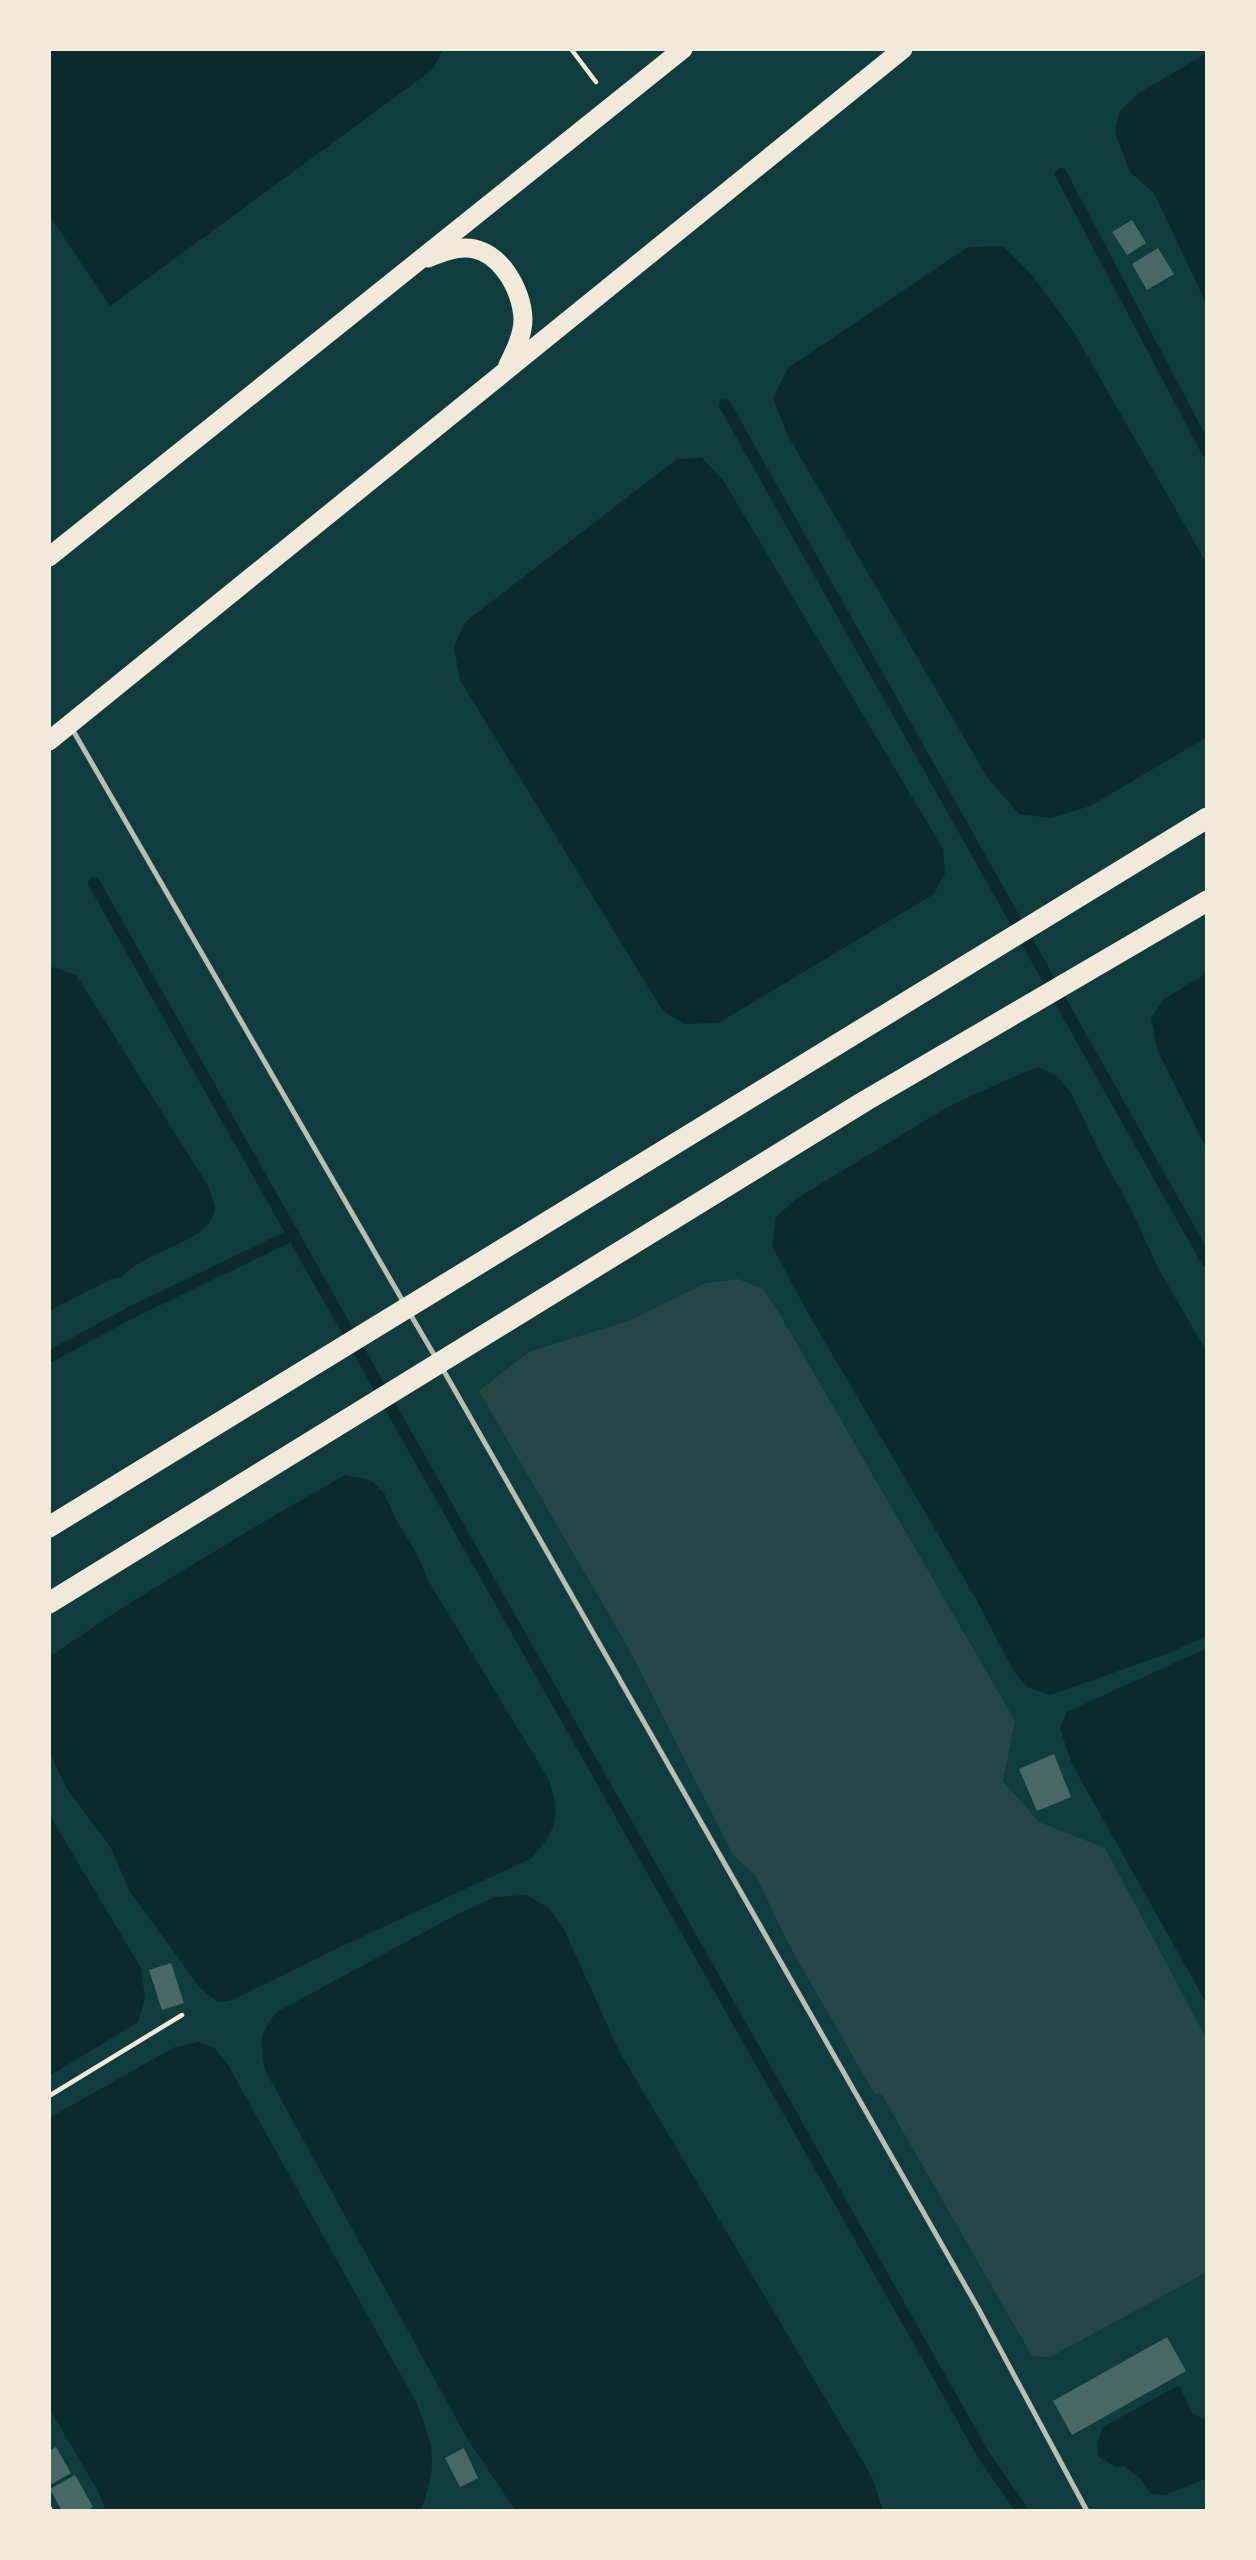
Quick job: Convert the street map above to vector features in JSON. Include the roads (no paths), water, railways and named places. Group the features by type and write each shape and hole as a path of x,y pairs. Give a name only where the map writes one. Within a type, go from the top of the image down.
{"highway":[{"path":"49,557 682,49"},
{"path":"49,740 903,49"},
{"path":"416,263 441,252 467,248 489,256 508,273 518,295 523,319 517,347 504,372"},
{"path":"49,1527 1207,818"},
{"path":"49,1603 865,1101 1207,901"}],"lane":[{"path":"69,724 766,1933 978,2308 1087,2511"}],"waterway":[{"path":"1061,174 1207,451"},
{"path":"725,405 1207,1261"},
{"path":"94,883 983,2454 1022,2511"},
{"path":"49,1357 130,1313 294,1234"}]}
